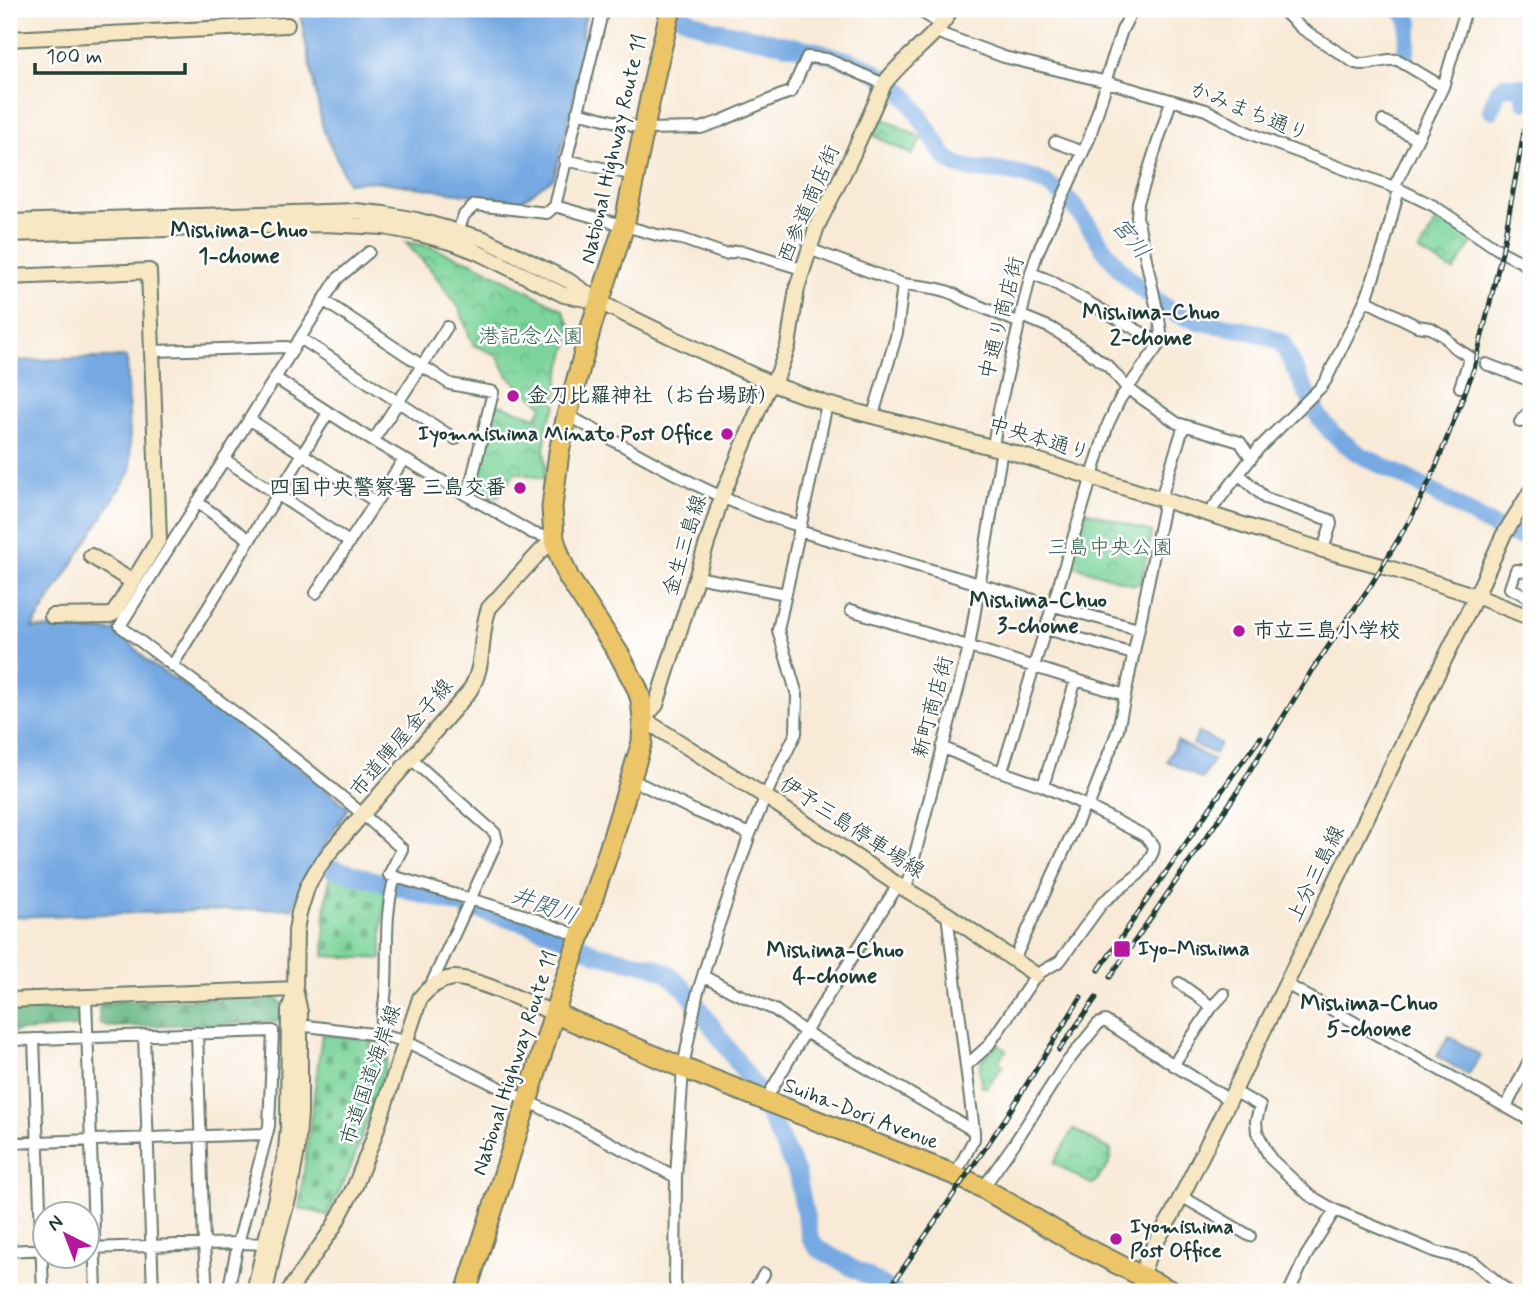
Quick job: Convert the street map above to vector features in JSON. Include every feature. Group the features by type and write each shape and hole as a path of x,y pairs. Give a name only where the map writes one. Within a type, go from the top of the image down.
{"highway":[{"name":"National Highway Route 11","path":"466,1292 642,742 641,700 630,673 569,578 554,539 552,507 554,480 567,415 624,226 670,13"},
{"name":"Suiha-Dori Avenue","path":"554,1013 683,1068 955,1175 983,1188 1141,1285 1173,1292"}],"street":[{"path":"456,237 464,215 475,205 547,213 555,206 603,9"},
{"name":"かみまち通り","path":"917,9 939,29 1004,57 1206,110 1247,132 1288,149 1397,188 1434,206 1502,252 1528,265"},
{"path":"577,112 644,129 701,128 791,92 807,57 827,59 887,79 939,29 951,9"},
{"name":"中通り商店街","path":"998,448 999,411 1031,273 1089,139 1122,30 1133,9"},
{"path":"1282,9 1301,28 1355,63 1364,65 1398,60 1443,87"},
{"path":"1208,514 1251,458 1326,380 1365,300 1384,246 1397,188 1417,139 1443,87 1466,9"},
{"path":"9,39 288,24"},
{"name":"西参道商店街","path":"772,384 788,346 802,269 817,226 887,79"},
{"path":"1002,771 1108,424 1127,388 1160,343 1161,332 1153,286 1137,217 1138,203 1171,101"},
{"path":"1383,121 1417,139"},
{"path":"1055,142 1083,152"},
{"path":"565,160 635,175"},
{"path":"555,206 657,235 682,239 725,254 746,252 802,269"},
{"path":"9,219 31,227"},
{"name":"中央本通り","path":"31,227 324,224 384,226 456,237 477,252 564,295 599,302 772,384 827,404 998,448 1091,476 1476,596 1531,618"},
{"path":"9,233 31,227"},
{"path":"1528,265 1531,248"},
{"path":"809,249 903,284 957,295 1021,320 1051,328 1109,367 1127,388 1177,423 1240,442 1251,458"},
{"path":"369,252 337,279 120,625 302,764 402,849 388,875 524,915 577,944"},
{"path":"9,276 149,271 159,539 114,613 52,616"},
{"path":"1031,273 1052,281 1160,343"},
{"path":"873,415 897,333 903,284"},
{"path":"323,300 450,384 493,392 468,495"},
{"path":"1365,300 1417,326 1431,328 1470,357 1461,387"},
{"path":"373,441 447,327"},
{"path":"300,338 455,439"},
{"path":"153,351 287,347 292,351"},
{"path":"1486,365 1531,381"},
{"path":"275,378 373,441 532,533 554,539"},
{"name":"金生三島線","path":"643,719 656,705 722,496 766,392 772,384"},
{"path":"677,1292 676,1177 683,1068 697,995 750,834 797,729 797,695 778,630 827,404"},
{"path":"1520,422 1531,409"},
{"path":"172,666 328,413"},
{"path":"567,415 688,481 778,520 980,584 1138,629"},
{"path":"249,419 376,502"},
{"path":"1014,960 1087,806 1118,730 1163,499 1184,425"},
{"name":"新町商店街","path":"765,1101 805,1032 902,887 969,647 998,448"},
{"path":"224,459 349,542"},
{"path":"316,593 404,459"},
{"path":"1239,474 1265,498 1330,520 1323,550"},
{"name":"上分三島線","path":"1141,1285 1149,1254 1231,1096 1503,537 1531,491"},
{"path":"197,502 250,540"},
{"name":"市道陣屋金子線","path":"295,989 299,914 308,885 316,871 476,681 480,669 485,618 489,608 554,539"},
{"path":"91,556 133,582"},
{"path":"1531,571 1516,570 1510,588 1531,598"},
{"path":"696,577 786,594"},
{"path":"850,610 1125,695"},
{"path":"1047,629 1133,654"},
{"path":"1043,786 1076,680"},
{"name":"伊予三島停車場線","path":"643,719 947,914 1036,975"},
{"path":"942,747 1087,806 1144,836 1154,846 1145,867 1103,902 1060,961 1036,975 988,1046 967,1065"},
{"path":"411,759 495,833 496,841 430,987"},
{"path":"631,779 695,811 750,834"},
{"path":"380,1035 386,987 386,930 395,877"},
{"path":"947,914 974,1131 974,1139 955,1175"},
{"path":"703,976 775,1010 805,1032 974,1131"},
{"path":"430,987 455,978 470,980 554,1013"},
{"path":"1179,983 1212,1007"},
{"path":"1286,984 1531,1121"},
{"name":"市道国道海岸線","path":"278,1290 333,1228 355,1186 420,998 430,987"},
{"path":"9,1000 295,989"},
{"path":"254,1292 289,1195 297,1150 300,1114 299,1012 295,989"},
{"path":"278,1290 270,1244 286,1150 289,1011 295,989"},
{"path":"1172,1065 1224,994"},
{"path":"86,997 91,1200"},
{"path":"983,1188 1065,1066 1098,1024 1105,1021 1172,1065 1231,1096 1260,1106 1256,1121 1257,1132 1270,1158 1309,1195 1335,1210 1436,1252 1474,1262 1509,1292"},
{"path":"299,1025 380,1035 405,1041 676,1177"},
{"path":"9,1040 273,1031 269,1126 229,1292"},
{"path":"197,1034 207,1292"},
{"path":"144,1035 153,1292"},
{"path":"34,1039 41,1200"},
{"path":"1506,1107 1531,1057"},
{"path":"9,1143 267,1134"},
{"path":"1181,1196 1250,1236"},
{"path":"1289,1292 1306,1256 1335,1210"},
{"path":"102,1248 270,1244"},
{"path":"9,1251 32,1250"},
{"path":"43,1270 43,1292"},
{"path":"94,1270 96,1292"},
{"path":"753,1292 764,1274"}],"green space":[{"path":"874,114 922,138 912,155 866,132"},
{"path":"1440,216 1474,240 1454,271 1419,251"},
{"name":"港記念公園","path":"405,242 425,245 473,263 562,309 571,327 559,376 556,406 548,422 544,448 544,479 516,472 497,498 476,486 497,404 536,417 543,406 508,376 497,355 473,345 459,308 431,270"},
{"name":"三島中央公園","path":"1086,511 1152,532 1141,583 1134,585 1068,564"},
{"path":"330,876 386,891 382,959 324,956 325,912"},
{"path":"276,997 283,1004 284,1022 106,1027 99,1022 99,1007 105,1002"},
{"path":"76,1001 81,1014 77,1027 9,1032 9,1005"},
{"path":"322,1034 393,1043 349,1172 327,1215 299,1208"},
{"path":"998,1044 1006,1051 999,1060 1003,1066 987,1087 982,1087 979,1072 981,1062"},
{"path":"1073,1129 1111,1150 1108,1165 1092,1185 1054,1163"}],"water":[{"path":"299,9 587,9 581,36 588,38 554,178 519,202 375,181 348,183 323,129"},
{"path":"127,357 131,471 32,628 119,631 149,663 215,704 348,808 308,872 293,908 10,917 9,937 9,361"},
{"path":"1198,733 1220,743 1215,754 1193,744"},
{"path":"1177,741 1213,760 1202,779 1167,761"},
{"path":"1449,1036 1481,1056 1468,1075 1437,1056"}],"waterway":[{"name":"宮川","path":"670,9 711,29 821,52 863,65 894,84 910,101 944,155 951,161 966,168 1023,175 1055,189 1080,214 1122,271 1137,286 1175,313 1258,333 1282,343 1319,417 1332,433 1357,453 1494,527 1517,536 1531,532"},
{"path":"1398,9 1401,9 1410,22 1405,57"},
{"path":"1491,110 1497,92 1504,86 1522,87 1525,101"},
{"name":"井関川","path":"304,860 531,925 597,954 652,966 667,973 687,991 755,1087"},
{"name":"井関川","path":"768,1114 797,1174 810,1238 817,1248 895,1292"}],"railway":[{"path":"1110,977 1234,797 1312,670 1371,585 1411,518 1433,474 1474,369 1502,252 1531,93"},
{"path":"1099,970 1261,737"},
{"path":"887,1292 1005,1119 1081,997"},
{"path":"1059,1050 1096,998"}],"place":[{"name":"金刀比羅神社（お台場跡）","path":"513,396"},
{"name":"Iyomnishima Minato Post Office","path":"727,434"},
{"name":"四国中央警察署 三島交番","path":"520,488"},
{"name":"市立三島小学校","path":"1239,631"},
{"name":"Iyo-Mishima","path":"1122,949"},
{"name":"Iyomishima Post Office","path":"1116,1239"}],"district":[{"name":"Mishima-Chuo 1-chome","path":"239,244"},
{"name":"Mishima-Chuo 2-chome","path":"1151,326"},
{"name":"Mishima-Chuo 3-chome","path":"1038,614"},
{"name":"Mishima-Chuo 4-chome","path":"835,964"},
{"name":"Mishima-Chuo 5-chome","path":"1369,1017"}]}
